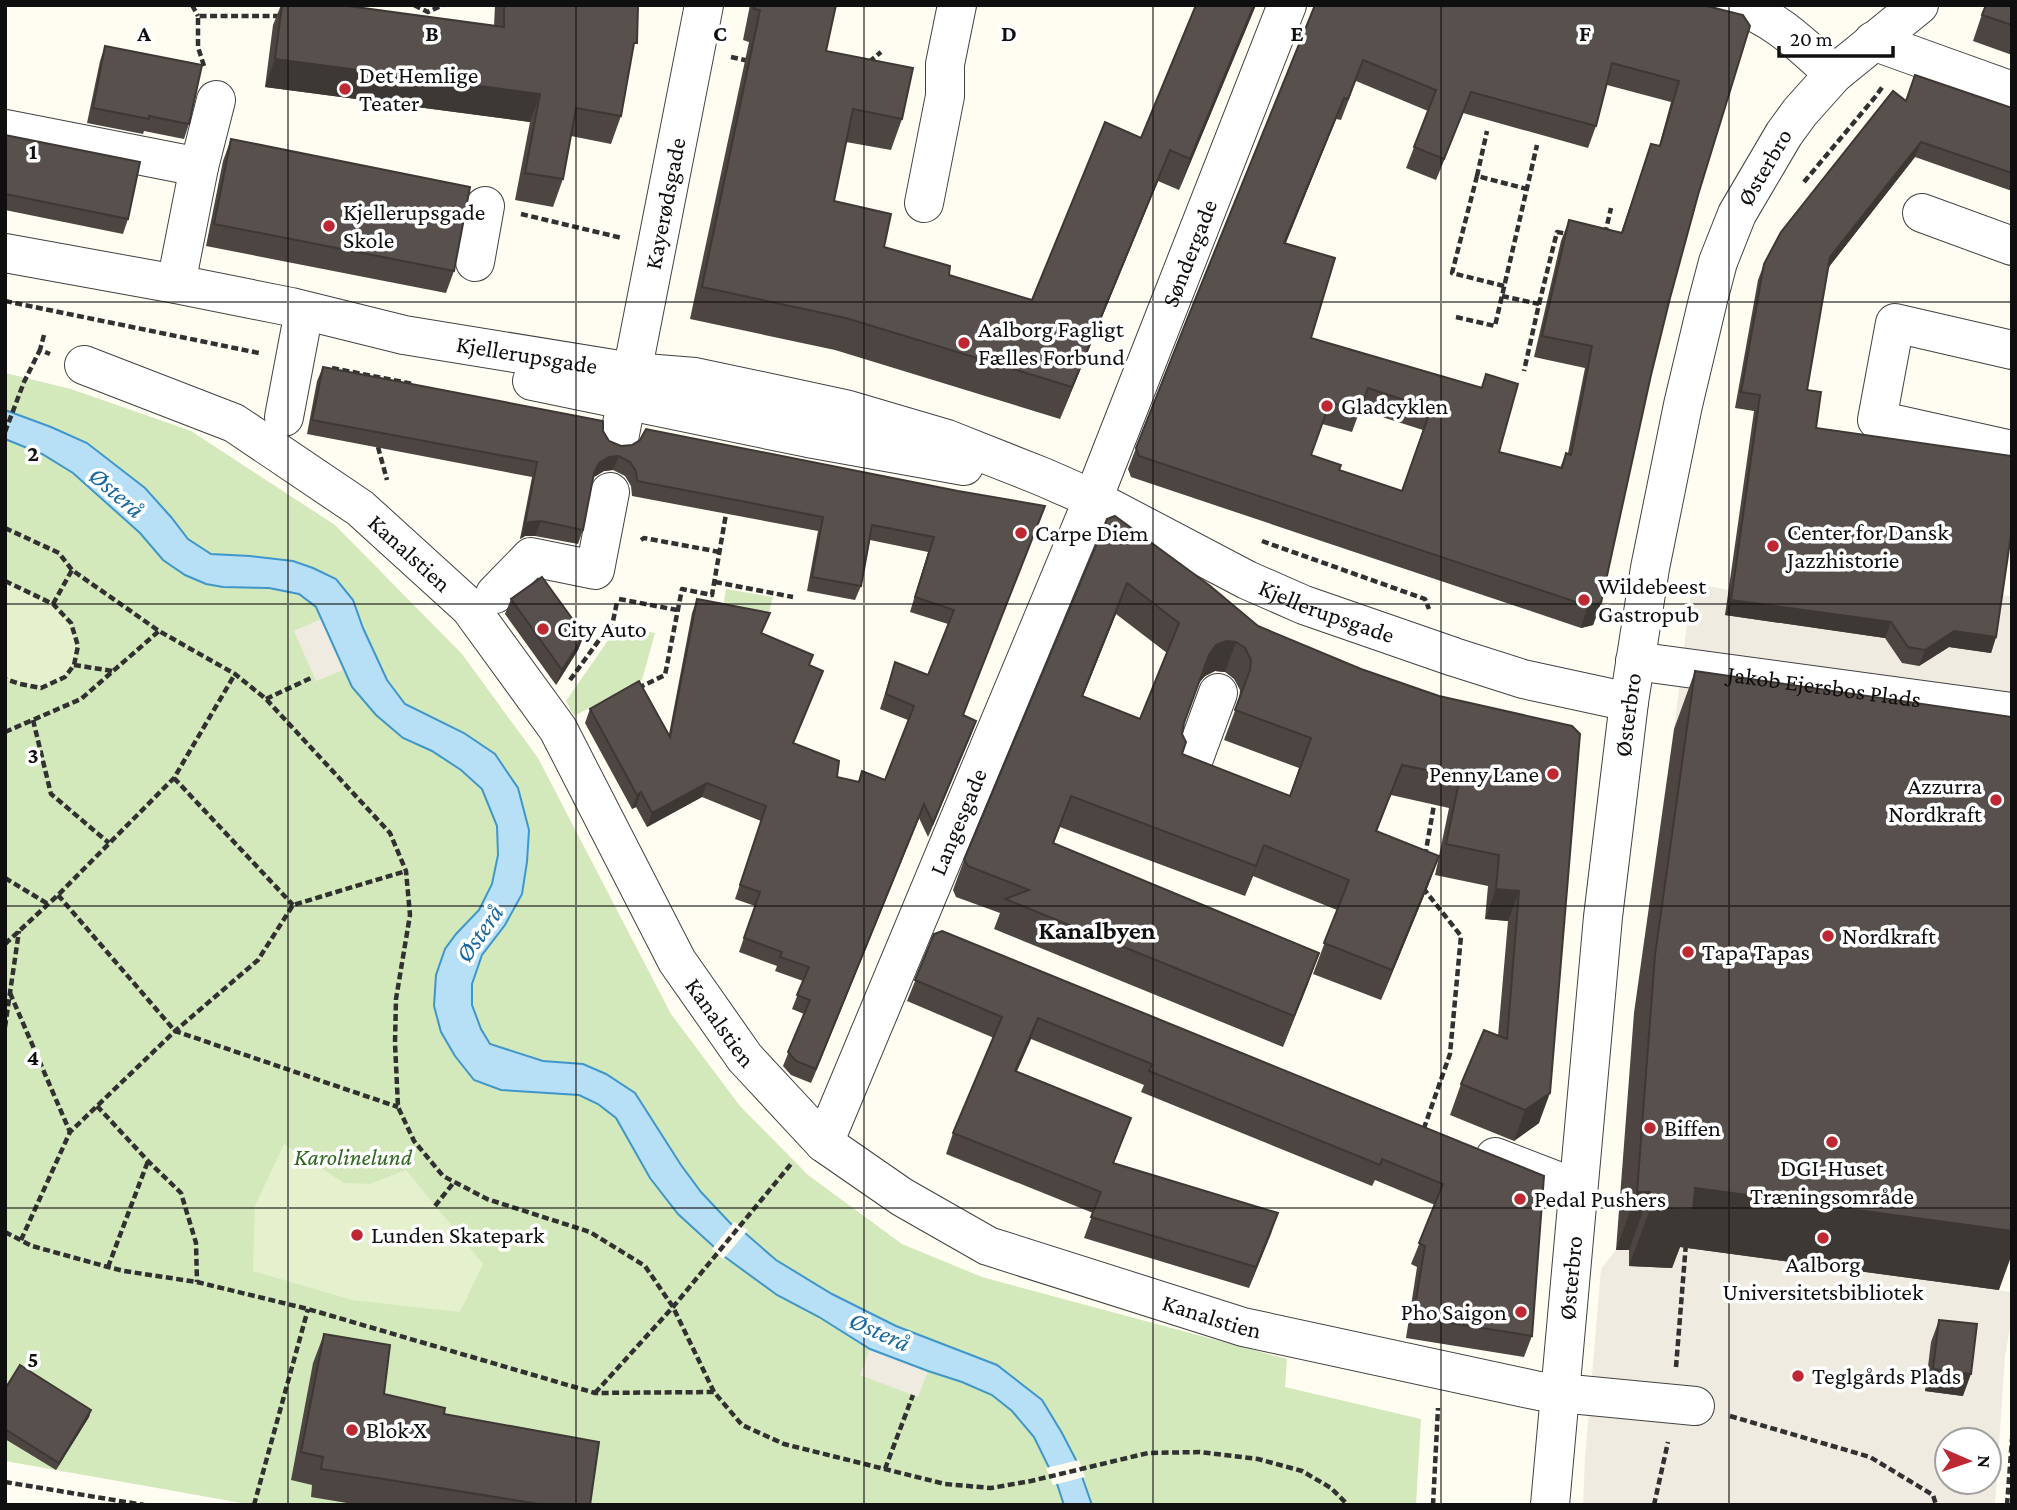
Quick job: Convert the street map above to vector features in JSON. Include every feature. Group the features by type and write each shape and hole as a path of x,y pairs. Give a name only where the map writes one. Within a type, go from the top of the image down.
{"street":[{"name":"Kayerødsgade","path":"619,439 704,5"},
{"path":"924,203 945,96 945,64 957,5"},
{"name":"Søndergade","path":"1093,499 1287,5"},
{"path":"1735,5 1765,17 1834,74"},
{"name":"Østerbro","path":"1550,1505 1603,917 1629,702 1650,568 1683,405 1718,262 1737,214 1762,169 1800,112 1834,74 1919,5"},
{"path":"1873,41 2012,91"},
{"path":"176,284 216,100"},
{"path":"5,129 200,167"},
{"path":"475,262 485,206"},
{"path":"1922,213 2012,246"},
{"name":"Kjellerupsgade","path":"5,253 176,284 302,319 404,335 629,386 808,438 943,463 1043,477 1093,499 1247,580 1304,605 1523,679 1629,702"},
{"name":"Kjellerupsgade","path":"5,271 280,323 302,319"},
{"path":"284,417 302,319"},
{"path":"2012,350 1895,323 1877,420 2012,450"},
{"name":"Kanalstien","path":"84,365 234,424 360,508 470,608 558,729 677,961 745,1058 824,1143 902,1197 988,1246 1243,1326 1439,1371 1560,1394 1695,1406"},
{"path":"495,594 531,557 595,570 610,492"},
{"name":"Langesgade","path":"824,1143 1093,499"},
{"name":"Jakob Ejersbos Plads","path":"1635,661 2012,712"},
{"path":"1193,761 1218,693"},
{"path":"916,921 954,937"},
{"path":"1424,1128 1578,1189"}],"path":[{"path":"192,5 198,16 198,47 216,100"},
{"path":"414,5 428,12 443,5"},
{"path":"198,16 288,16"},
{"path":"695,50 750,61"},
{"path":"864,66 881,52"},
{"path":"1796,191 1876,96"},
{"path":"1486,131 1452,273 1504,286"},
{"path":"1456,317 1495,326 1537,145"},
{"path":"1477,176 1527,189"},
{"path":"485,206 617,236"},
{"path":"1604,242 1611,208"},
{"path":"1524,371 1557,232 1580,237"},
{"path":"1502,296 1539,304"},
{"path":"5,432 24,382 40,350"},
{"path":"378,447 388,482"},
{"path":"628,693 665,675 682,589 712,595 726,514"},
{"path":"5,528 59,553 72,570 159,631 235,674 266,699 390,833 406,872 410,915 396,999 395,1043 398,1107 414,1141 443,1177 487,1199 590,1232 645,1266 673,1307 714,1392 742,1425 784,1444 946,1483 991,1488 1148,1453 1200,1452 1258,1459 1302,1471 1331,1488 1348,1505"},
{"path":"636,545 644,538 720,552"},
{"path":"53,604 72,570"},
{"path":"5,581 53,604 71,623 78,646 74,665 65,677 41,688 5,679"},
{"path":"714,582 793,597"},
{"path":"568,682 613,621 621,587"},
{"path":"618,599 677,610"},
{"path":"5,732 82,699 159,631"},
{"path":"74,665 113,671"},
{"path":"5,944 58,895 174,778 235,674"},
{"path":"266,699 313,677"},
{"path":"33,720 51,793 109,842"},
{"path":"174,778 293,905"},
{"path":"1425,857 1434,805"},
{"path":"21,1240 70,1132 175,1031 258,960 293,905 406,872"},
{"path":"5,878 48,904"},
{"path":"1420,884 1461,936 1450,1054 1424,1128"},
{"path":"58,895 175,1031 398,1107"},
{"path":"5,1027 20,930"},
{"path":"10,993 70,1132"},
{"path":"97,1106 181,1193 196,1243 197,1282"},
{"path":"595,1393 673,1307 791,1164 824,1143"},
{"path":"108,1267 148,1161"},
{"path":"435,1206 454,1182"},
{"path":"5,1233 32,1246 108,1267 197,1282 308,1309 595,1393 714,1392"},
{"path":"254,1505 308,1309"},
{"path":"1433,1505 1439,1371"},
{"path":"885,1469 913,1395"},
{"path":"1695,1406 1870,1457 1933,1495 1936,1505"},
{"path":"2007,1505 2012,1439"},
{"path":"5,1482 144,1505"}],"green space":[{"name":"Karolinelund","path":"5,373 71,389 191,431 335,525 462,654 538,758 671,1014 740,1106 808,1175 902,1244 982,1277 1287,1359 1285,1387 1421,1419 1416,1505 253,1505 5,1461"},
{"path":"5,581 53,604 71,623 78,646 74,665 65,677 41,688 5,679"},
{"path":"726,589 773,597 765,627 721,619"},
{"path":"618,626 655,633 642,680 574,716 566,701"},
{"name":"Lunden Skatepark","path":"284,1144 344,1183 370,1184 406,1170 483,1264 460,1312 352,1300 253,1271 255,1206"}],"shaded area":[{"path":"1692,583 1729,590 1725,615 1895,639 1902,663 1919,666 1999,594 2012,597 2012,778 1674,729"},
{"path":"321,619 343,670 316,681 294,631"},
{"name":"Teglgårds Plads","path":"1676,1227 1697,1249 2012,1292 2012,1317 2005,1356 2000,1426 1933,1426 1933,1496 1996,1496 1995,1505 1583,1505 1601,1269 1616,1250 1629,1250"},
{"path":"870,1349 928,1371 918,1397 860,1375"}],"water":[{"name":"Østerå","path":"5,410 87,443 145,488 188,539 211,554 293,561 336,579 353,600 387,680 405,704 464,733 495,754 518,788 529,830 522,894 505,925 482,955 472,984 472,1005 490,1044 543,1061 583,1064 606,1074 635,1093 701,1192 732,1225 776,1260 832,1294 896,1326 997,1365 1042,1400 1076,1460 1092,1505 1064,1505 1034,1437 1012,1411 992,1395 870,1349 777,1295 725,1257 678,1214 650,1178 616,1118 598,1104 579,1095 501,1090 474,1080 441,1032 434,1006 436,975 445,949 479,910 492,884 498,855 497,826 482,789 461,770 432,751 403,738 376,715 352,687 316,607 299,594 269,588 223,587 206,584 185,575 163,560 140,533 73,473 42,454 5,439"}],"pier":[{"path":"734,1222 748,1230 723,1259 712,1249"},
{"path":"1079,1460 1085,1477 1053,1485 1046,1468"}],"building":[{"path":"282,5 341,5 504,27 504,5 638,5 637,43 634,43 621,116 576,108 563,179 525,173 540,94 275,59"},
{"path":"755,5 836,5 826,51 913,68 902,119 853,109 834,201 891,214 884,247 950,266 949,275 1032,300 1105,122 1141,138 1196,5 1254,5 1190,159 1170,150 1072,387 846,318 702,287 760,10 754,9"},
{"path":"1315,5 1703,5 1743,15 1750,26 1698,195 1670,298 1601,603 1588,606 1139,456 1136,448","holes":["1363,60 1436,90 1414,147 1444,159 1471,92 1596,126 1612,63 1679,81 1660,146 1651,144 1622,233 1569,220 1542,336 1592,346 1571,455 1566,453 1562,468 1499,452 1518,384 1486,374 1482,388 1311,338 1335,258 1284,243 1344,98 1348,99","1368,388 1431,409 1402,491 1339,470 1341,465 1311,455 1330,402 1360,411"]},
{"path":"1986,5 2012,5 2012,25 1982,15"},
{"path":"105,46 202,65 189,124 93,108"},
{"path":"1915,75 2012,108 2012,173 1921,142 1830,257 1807,390 1821,392 1816,428 2012,456 2012,528 1996,637 1954,631 1925,650 1908,647 1891,622 1731,600 1760,395 1741,392 1764,264 1781,232 1893,91 1906,101"},
{"path":"5,135 140,162 128,219 5,194"},
{"name":"Kjellerupsgade Skole","path":"231,139 470,187 454,271 214,224"},
{"path":"323,367 603,421 603,431 609,441 621,446 632,445 640,440 646,429 1045,506 963,715 976,721 933,823 924,804 816,1069 796,1061 788,1052 810,1000 797,995 809,967 780,957 782,952 744,938 760,892 740,885 766,806 707,783 652,813 641,792 637,795 590,709 639,681 670,737 697,599 770,613 761,633 813,655 809,665 823,671 793,743 839,761 837,777 859,782 862,771 885,780 914,706 886,694 895,662 928,675 954,610 915,597 934,537 872,525 861,586 812,577 823,517 637,481 636,471 630,462 619,456 609,457 599,463 594,473 583,530 541,521 525,524 537,462 312,420"},
{"path":"1115,516 1209,585 1258,626 1361,669 1439,696 1572,726 1580,734 1550,1093 1525,1110 1461,1084 1484,1030 1507,1039 1519,891 1496,889 1499,855 1446,844 1460,777 1402,765 1376,831 1439,856 1392,970 1324,943 1349,880 1264,845 1256,866 1071,796 1053,843 1319,953 1294,1016 1005,899 1029,890 968,866 964,860 1107,519","holes":["1127,583 1179,623 1140,719 1082,696","1226,641 1236,642 1245,648 1251,660 1235,710 1311,738 1290,796 1182,754 1186,742 1182,734 1184,723 1209,655 1216,645"]},
{"path":"542,577 584,635 562,670 511,599"},
{"name":"Nordkraft","path":"1695,671 2012,717 2012,1231 1695,1188 1693,1210 1650,1209 1650,1192 1637,1192 1655,955"},
{"path":"942,931 1544,1176 1532,1336 1413,1317 1425,1246 1419,1243 1443,1184 1382,1159 1380,1165 1149,1071 1152,1064 1038,1018 1015,1071 1131,1118 1113,1163 1278,1213 1256,1267 1091,1217 1101,1192 953,1133 1002,1017 915,980 934,934"},
{"path":"1939,1320 1977,1324 1971,1374 1933,1369"},
{"name":"Blok X","path":"324,1334 390,1345 384,1394 445,1408 444,1414 599,1442 590,1505 545,1505 321,1469 323,1457 301,1452"},
{"path":"20,1365 91,1410 59,1463 5,1429 5,1389"}],"place":[{"name":"Det Hemlige Teater","path":"345,89"},
{"name":"Kjellerupsgade Skole","path":"329,226"},
{"name":"Aalborg Fagligt Fælles Forbund","path":"964,343"},
{"name":"Gladcyklen","path":"1327,406"},
{"name":"Carpe Diem","path":"1021,533"},
{"name":"Center for Dansk Jazzhistorie","path":"1773,546"},
{"name":"Wildebeest Gastropub","path":"1584,600"},
{"name":"City Auto","path":"543,629"},
{"name":"Penny Lane","path":"1553,774"},
{"name":"Azzurra Nordkraft","path":"1996,800"},
{"name":"Nordkraft","path":"1828,936"},
{"name":"Tapa Tapas","path":"1688,952"},
{"name":"Biffen","path":"1650,1128"},
{"name":"DGI-Huset Træningsområde","path":"1832,1142"},
{"name":"Pedal Pushers","path":"1520,1199"},
{"name":"Lunden Skatepark","path":"357,1235"},
{"name":"Aalborg Universitetsbibliotek","path":"1823,1238"},
{"name":"Pho Saigon","path":"1521,1312"},
{"name":"Teglgårds Plads","path":"1798,1376"},
{"name":"Blok X","path":"352,1430"}],"district":[{"name":"Kanalbyen","path":"1097,930"}]}
